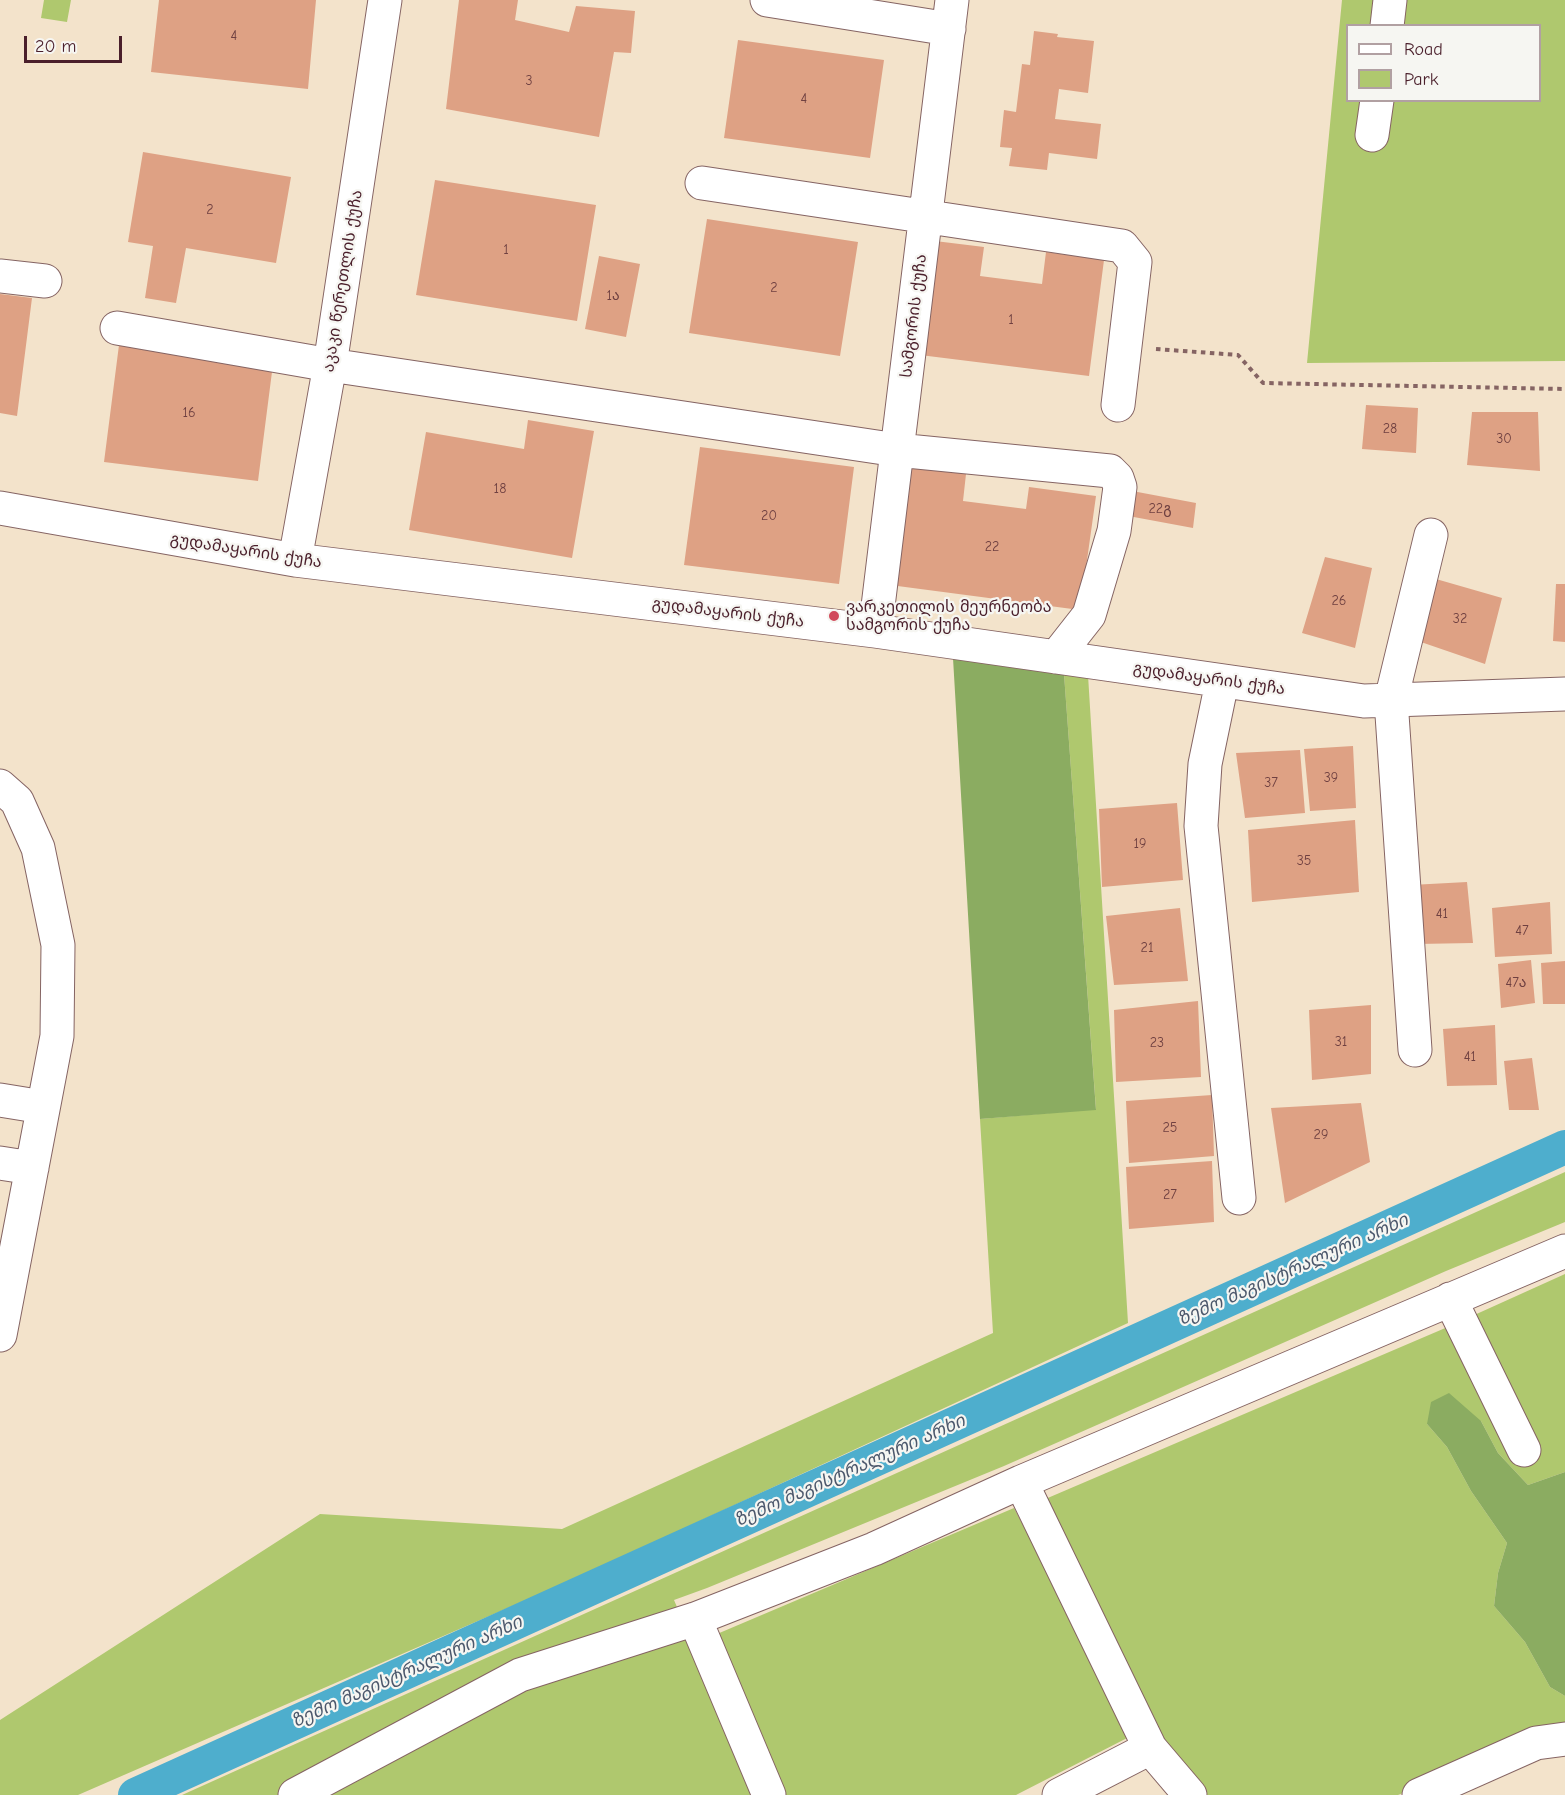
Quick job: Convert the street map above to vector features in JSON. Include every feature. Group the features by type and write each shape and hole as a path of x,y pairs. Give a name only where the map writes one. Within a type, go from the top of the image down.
{"street":[{"name":"აკაკი წერეთლის ქუჩა","path":"295,560 330,364 385,0"},
{"path":"767,0 950,14"},
{"path":"1387,24 1390,0"},
{"name":"სამგორის ქუჩა","path":"875,631 950,14"},
{"path":"1372,135 1377,102"},
{"path":"702,183 1122,246 1136,262 1118,405"},
{"path":"0,276 45,281"},
{"path":"117,328 330,364 897,450 1110,471 1117,478 1120,487 1114,531 1089,615 1056,657"},
{"name":"გუდამაყარის ქუჩა","path":"0,508 295,560 875,631 1364,701 1565,694"},
{"path":"1415,1050 1391,700 1431,535"},
{"path":"1222,682 1205,765 1202,826 1239,1198"},
{"path":"0,786 17,801 39,848 58,945 57,1036 0,1335"},
{"path":"0,1100 43,1107"},
{"path":"0,1162 32,1168"},
{"path":"295,1795 520,1675 694,1618 874,1549 1021,1482 1565,1251"},
{"path":"1450,1299 1524,1450"},
{"path":"1021,1482 1150,1748 1190,1795"},
{"path":"694,1618 770,1795"},
{"path":"1419,1795 1536,1743 1565,1739"},
{"path":"1059,1795 1150,1748"}],"path":[{"path":"1125,347 1238,355 1263,382 1565,389"}],"green space":[{"path":"44,0 71,0 67,22 41,18"},
{"path":"1342,0 1565,0 1565,361 1307,363"},
{"path":"953,658 1064,674 1096,1110 980,1119"},
{"path":"1064,674 1088,675 1128,1323 579,1577 78,1795 0,1795 0,1720 320,1514 562,1529 993,1333 980,1119 1096,1109"},
{"path":"1565,1172 1565,1222 1446,1271 1004,1466 674,1600 757,1795 182,1795"},
{"path":"1565,1274 1565,1472 1528,1485 1498,1453 1481,1421 1427,1424 1447,1447 1471,1491 1507,1543 1498,1573 1494,1606 1525,1642 1550,1687 1565,1696 1565,1728 1398,1795 1208,1795 1195,1789 1165,1745 1043,1500 1450,1326"},
{"path":"1449,1393 1481,1421 1498,1453 1528,1485 1565,1472 1565,1696 1550,1687 1525,1642 1494,1606 1498,1573 1507,1543 1471,1491 1447,1447 1427,1424 1431,1402"},
{"path":"1014,1508 1131,1736 1016,1795 783,1795 717,1634"}],"building":[{"path":"159,0 316,0 308,89 151,72"},
{"path":"459,0 518,0 515,20 569,32 576,6 635,11 631,53 614,52 599,137 446,109"},
{"path":"1034,31 1058,34 1057,37 1094,41 1088,93 1059,89 1055,119 1101,124 1097,159 1049,153 1047,170 1009,166 1012,148 1000,147 1004,110 1016,112 1022,64 1030,65"},
{"path":"738,40 884,60 870,158 724,138"},
{"path":"143,152 291,177 276,263 186,248 176,303 145,298 153,246 128,242"},
{"path":"435,180 596,205 577,321 416,295"},
{"path":"707,219 858,242 840,356 689,333"},
{"path":"935,241 984,247 980,276 1042,284 1046,252 1104,260 1089,376 920,355"},
{"path":"599,256 640,264 626,337 585,329"},
{"path":"0,294 32,298 17,416 0,413"},
{"path":"119,345 273,364 258,481 104,462"},
{"path":"1366,405 1418,408 1416,453 1362,449"},
{"path":"1472,412 1538,412 1540,471 1467,465"},
{"path":"528,420 594,431 572,558 409,530 426,432 524,449"},
{"path":"700,447 854,467 839,584 684,565"},
{"path":"907,465 966,474 963,501 1026,509 1029,487 1096,496 1080,610 890,585"},
{"path":"1127,490 1196,503 1193,528 1123,515"},
{"path":"1325,557 1372,568 1355,648 1302,633"},
{"path":"1436,579 1502,598 1485,664 1418,641"},
{"path":"1556,584 1565,584 1565,642 1553,641"},
{"path":"1353,746 1356,808 1310,811 1304,749"},
{"path":"1300,750 1305,813 1245,818 1236,753"},
{"path":"1177,803 1183,880 1102,887 1099,809"},
{"path":"1355,820 1359,892 1252,902 1248,830"},
{"path":"1467,882 1473,943 1417,944 1411,885"},
{"path":"1550,902 1552,954 1495,957 1492,908"},
{"path":"1180,908 1188,981 1114,985 1106,916"},
{"path":"1531,960 1535,1003 1501,1008 1498,964"},
{"path":"1565,961 1565,1004 1543,1004 1541,963"},
{"path":"1198,1001 1201,1077 1116,1082 1114,1010"},
{"path":"1371,1005 1371,1074 1312,1080 1309,1010"},
{"path":"1495,1025 1497,1085 1447,1086 1443,1029"},
{"path":"1532,1058 1539,1110 1509,1110 1504,1061"},
{"path":"1212,1095 1214,1156 1129,1163 1126,1101"},
{"path":"1361,1103 1370,1162 1285,1203 1271,1108"},
{"path":"1212,1161 1214,1222 1129,1229 1126,1167"}],"waterway":[{"name":"ზემო მაგისტრალური არხი","path":"135,1795 1565,1147"}],"place":[{"name":"ვარკეთილის მეურნეობა სამგორის ქუჩა","path":"834,616"}]}
